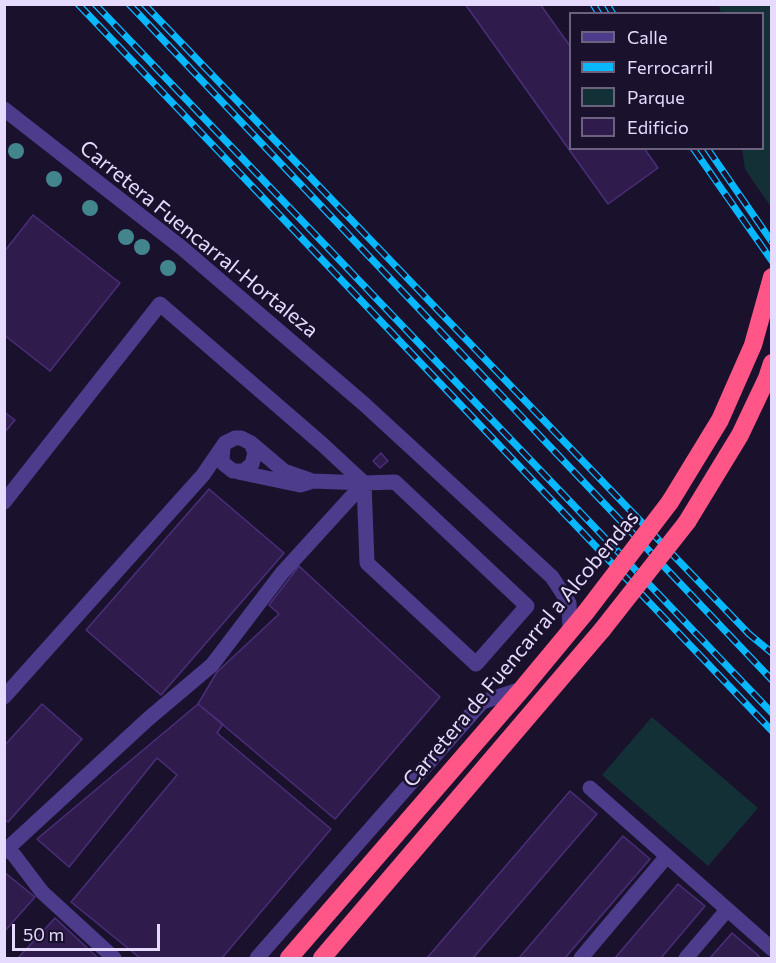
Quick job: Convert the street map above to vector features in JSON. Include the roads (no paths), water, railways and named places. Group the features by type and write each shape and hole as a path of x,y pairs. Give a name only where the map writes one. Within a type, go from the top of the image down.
{"highway":[{"name":"Carretera de Fuencarral a Alcobendas","path":"289,958 522,689 586,612 670,502 720,420 753,345 771,277"},
{"path":"322,958 602,630 687,522 740,435 769,370"}],"street":[{"name":"Carretera Fuencarral-Hortaleza","path":"4,109 182,248 364,404 552,577 569,603 570,631"},
{"path":"4,502 160,304 364,483 367,563 476,664 527,606 395,482 364,483 313,481 300,485 233,471 224,464 223,448"},
{"path":"4,697 203,475 225,443 235,438 246,440 284,471 299,474 313,481"},
{"path":"238,472 249,468 252,464 255,453 250,443"},
{"path":"203,475 224,464"},
{"path":"114,958 42,892 6,848 148,719 212,665 282,573 364,483"},
{"path":"257,958 482,702 522,689"},
{"path":"590,788 771,949"},
{"path":"581,958 667,856"},
{"path":"686,958 727,910"}],"railway":[{"path":"78,4 772,731"},
{"path":"95,4 772,713"},
{"path":"129,4 772,680"},
{"path":"144,4 749,634 772,653"},
{"path":"593,4 598,12"},
{"path":"607,4 612,12"},
{"path":"694,150 772,261"},
{"path":"708,150 772,242"}]}
